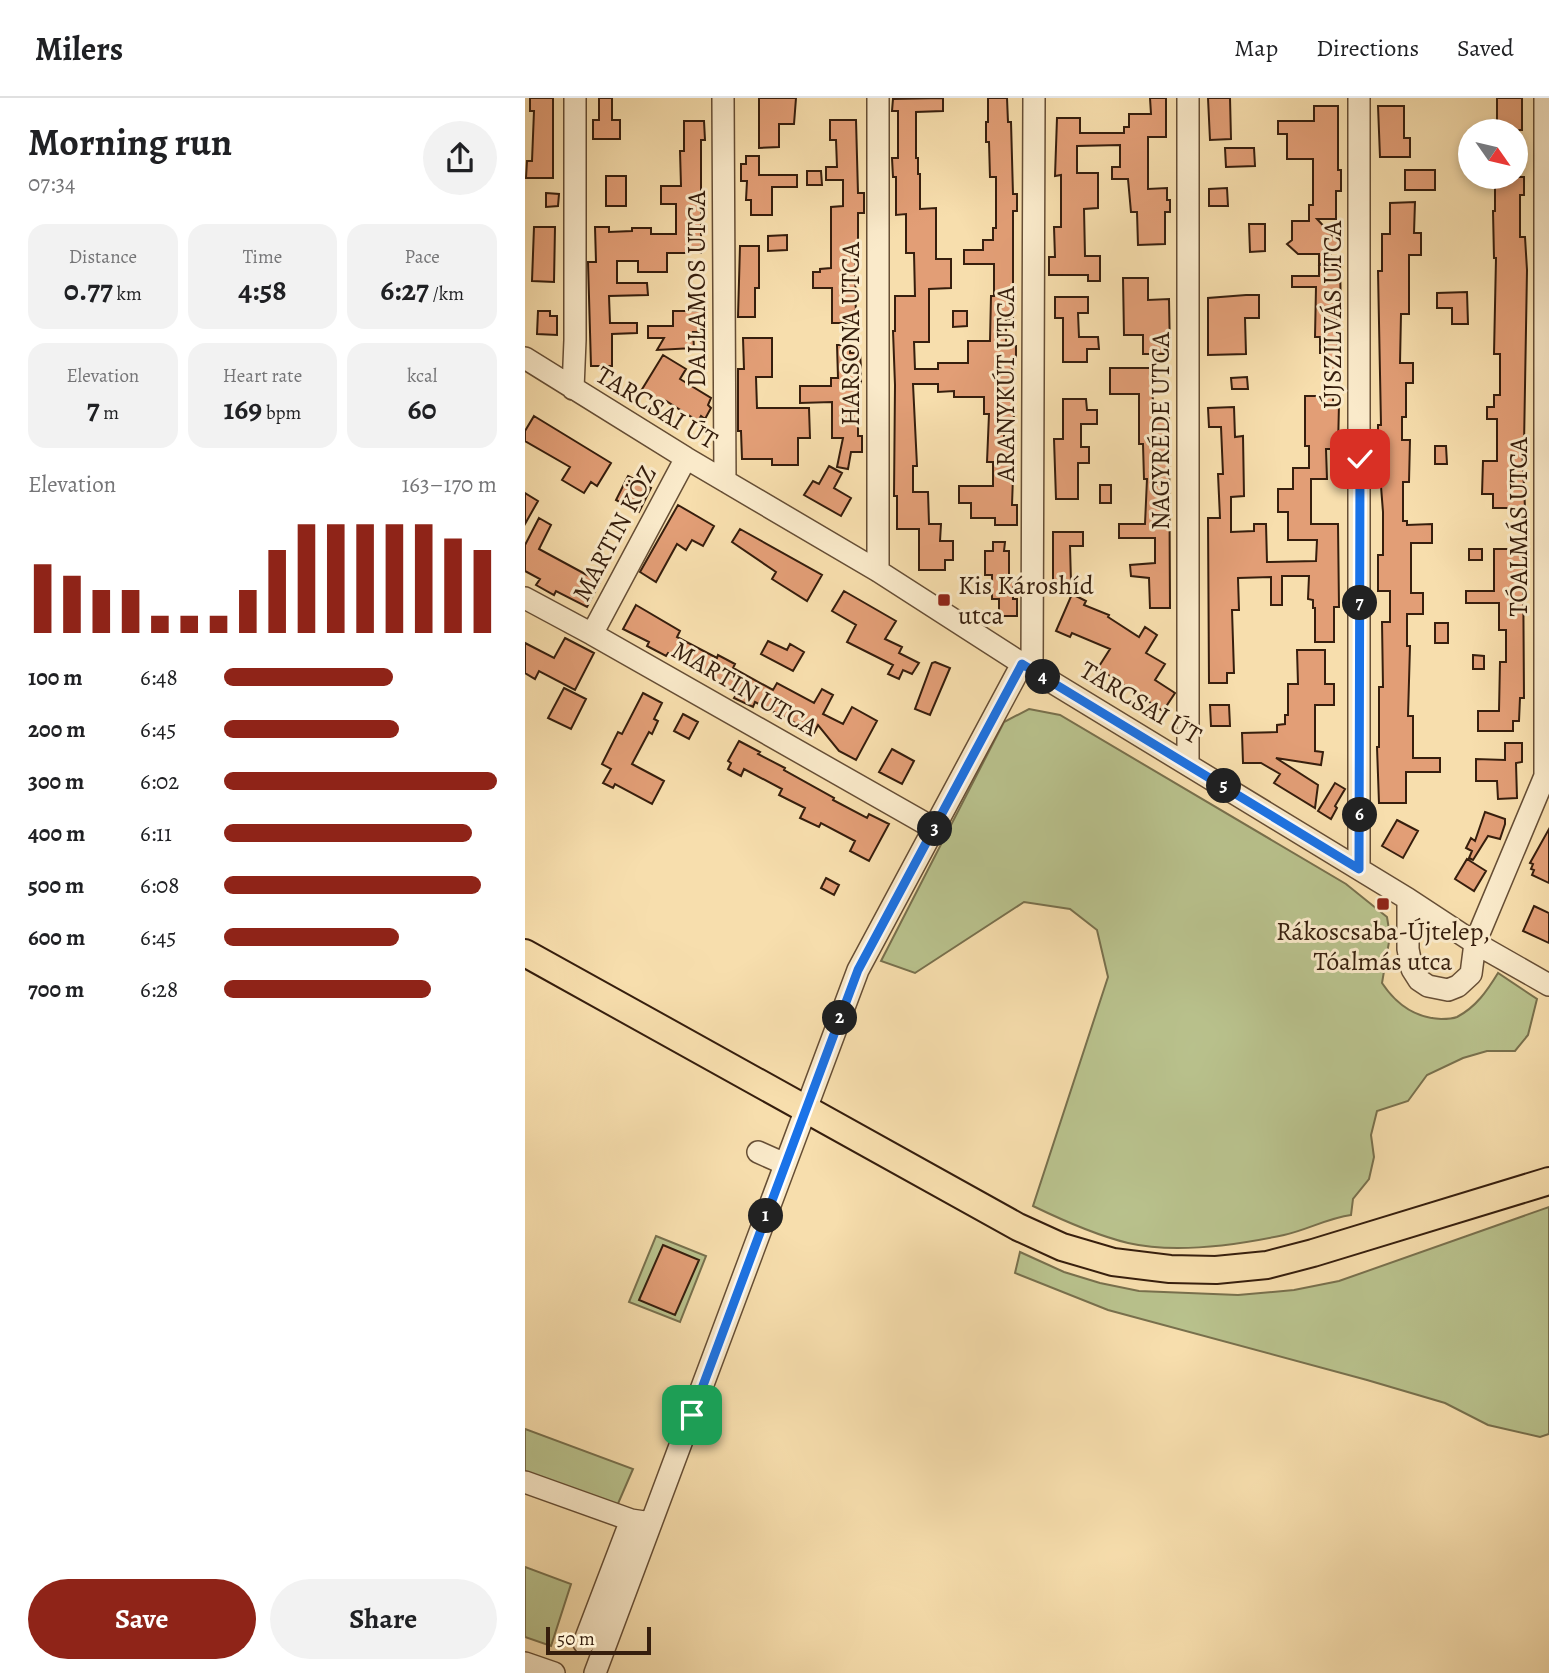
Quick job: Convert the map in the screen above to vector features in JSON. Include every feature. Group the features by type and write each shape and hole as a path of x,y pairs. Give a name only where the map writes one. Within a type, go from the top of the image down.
{"main road":[{"path":"525,953 1017,1227 1062,1247 1113,1262 1170,1269 1216,1270 1267,1265 1549,1181"}],"street":[{"path":"573,389 575,98"},
{"name":"DALLAMOS UTCA","path":"723,98 725,481"},
{"name":"HARSONA UTCA","path":"878,98 878,571"},
{"name":"ARANYKÚT UTCA","path":"1027,667 1034,98"},
{"name":"NAGYRÉDE UTCA","path":"1188,98 1188,763"},
{"name":"ÚJSZILVÁS UTCA","path":"1359,98 1359,869"},
{"name":"TÓALMÁS UTCA","path":"1408,899 1408,949 1412,969 1419,980 1428,986 1448,990 1458,986 1471,974 1475,943 1545,776 1545,98"},
{"name":"TARCSAI ÚT","path":"525,358 686,458 878,571 1027,667 1188,763 1475,943 1549,985"},
{"name":"MARTIN KÖZ","path":"592,634 686,458"},
{"name":"MARTIN UTCA","path":"525,598 935,829"},
{"path":"584,1643 641,1521 785,1164 858,970 1027,667"},
{"path":"758,1152 785,1164"},
{"path":"525,1482 641,1521"},
{"path":"595,1673 641,1521"},
{"path":"525,1663 554,1673"}],"green space":[{"path":"1029,709 1060,715 1346,884 1387,917 1390,936 1382,983 1393,997 1414,1013 1431,1018 1457,1017 1481,998 1498,973 1537,999 1528,1035 1515,1051 1487,1051 1463,1058 1427,1075 1408,1101 1377,1111 1371,1135 1374,1157 1369,1179 1353,1199 1351,1215 1266,1239 1206,1247 1166,1248 1128,1243 1104,1236 1033,1206 1108,977 1097,930 1070,909 1024,902 915,973 881,961 1004,722"},
{"path":"1549,1207 1549,1434 1540,1437 1488,1425 1445,1403 1367,1380 1108,1310 1015,1273 1020,1252 1064,1272 1139,1291 1238,1295 1294,1290 1339,1281"},
{"path":"656,1236 706,1256 680,1322 629,1302"},
{"path":"525,1429 633,1469 617,1506 525,1472"},
{"path":"525,1567 571,1584 551,1646 525,1637"}],"building":[{"path":"530,98 553,98 553,178 526,178 527,161 532,161 534,111 530,111"},
{"path":"599,98 612,98 612,120 620,120 620,139 593,139 593,120 599,120"},
{"path":"759,98 796,98 794,124 779,124 779,147 759,148"},
{"path":"943,98 943,111 916,112 916,158 920,174 920,209 936,208 936,259 951,259 951,288 929,289 929,342 914,342 915,369 938,369 938,363 968,363 968,341 990,341 994,264 964,264 964,250 983,250 983,240 993,240 993,228 996,228 996,177 990,177 989,142 986,142 988,98 1007,98 1008,122 1011,122 1013,194 1017,194 1017,211 1013,211 1013,319 1006,319 1006,346 1016,346 1016,359 1012,359 1014,423 1004,423 1004,448 1014,448 1012,505 1017,505 1017,525 995,525 995,518 971,518 971,503 959,503 959,486 993,486 993,462 987,462 989,414 984,414 984,397 954,397 954,391 938,392 938,384 913,384 917,466 913,466 913,492 928,492 929,524 941,524 940,541 953,541 953,560 945,560 945,570 919,570 919,529 897,529 897,496 894,496 895,296 915,296 914,253 906,253 906,214 896,215 896,177 893,177 892,158 898,158 898,111 892,111 893,99"},
{"path":"1150,98 1166,98 1166,137 1148,137 1148,189 1167,188 1167,200 1170,200 1170,212 1165,212 1165,244 1138,245 1137,212 1131,212 1128,179 1112,179 1112,167 1120,167 1120,145 1077,146 1077,173 1098,173 1098,208 1084,209 1085,256 1100,256 1100,281 1088,281 1088,275 1049,275 1049,257 1055,257 1054,227 1061,227 1061,175 1055,176 1057,118 1080,118 1080,133 1124,133 1124,127 1129,127 1129,114 1151,114"},
{"path":"1208,98 1230,98 1231,139 1210,140"},
{"path":"1497,98 1522,98 1522,119 1497,119"},
{"path":"1314,106 1338,106 1338,170 1341,170 1341,191 1336,191 1336,219 1317,219 1340,244 1320,265 1340,265 1341,317 1337,317 1339,381 1326,381 1326,353 1320,353 1320,337 1315,337 1316,287 1292,287 1292,276 1319,276 1319,254 1298,254 1287,244 1292,240 1292,221 1309,221 1309,205 1313,205 1313,159 1287,159 1287,134 1278,134 1278,121 1314,121"},
{"path":"1378,106 1404,106 1404,138 1410,138 1410,157 1380,157"},
{"path":"830,120 856,120 858,193 864,193 864,213 858,213 858,253 855,253 856,323 832,323 832,288 813,288 813,272 831,268 831,207 843,206 843,180 826,180 826,167 837,167 836,140 830,140"},
{"path":"684,121 704,121 705,140 701,140 701,253 667,253 667,272 638,272 638,261 617,261 617,283 647,283 648,295 609,296 610,323 637,323 637,333 612,334 612,366 591,366 588,262 596,262 595,227 609,227 609,232 651,228 651,234 676,234 676,204 661,204 661,186 681,186 680,151 684,151"},
{"path":"1225,148 1254,148 1255,166 1226,167"},
{"path":"746,156 759,156 759,175 797,175 797,187 772,187 772,215 751,215 751,200 746,200 747,181 741,181 741,164 746,164"},
{"path":"1405,170 1435,170 1435,190 1405,190"},
{"path":"807,171 821,171 822,185 807,185"},
{"path":"606,176 626,176 626,206 606,206"},
{"path":"1227,188 1228,206 1209,206 1209,189"},
{"path":"1495,189 1524,189 1524,195 1520,195 1520,237 1525,237 1527,270 1522,445 1525,508 1493,508 1493,494 1482,494 1483,461 1497,461 1497,419 1487,419 1487,407 1494,407 1494,395 1500,395 1500,354 1494,354"},
{"path":"546,193 559,194 558,206 546,207"},
{"path":"1415,202 1414,233 1421,233 1421,255 1409,255 1409,314 1401,314 1400,363 1413,363 1413,383 1406,383 1406,417 1402,417 1402,440 1410,440 1409,482 1403,482 1403,521 1407,521 1407,525 1432,524 1432,543 1411,543 1411,593 1423,593 1423,614 1407,614 1407,646 1410,646 1408,716 1413,716 1413,758 1440,758 1440,772 1406,772 1406,803 1379,803 1377,747 1379,687 1383,687 1382,622 1390,622 1390,591 1378,591 1378,555 1383,555 1383,512 1378,448 1378,425 1381,425 1378,271 1382,271 1382,234 1390,234 1390,203"},
{"path":"1249,224 1265,224 1265,251 1250,252"},
{"path":"534,227 555,227 554,282 532,281"},
{"path":"787,235 787,250 768,251 768,236"},
{"path":"740,246 759,246 759,288 755,288 755,317 738,317"},
{"path":"1123,278 1148,278 1148,300 1169,299 1170,354 1143,354 1143,335 1124,335"},
{"path":"1467,292 1468,324 1452,324 1452,308 1437,308 1437,293"},
{"path":"1259,295 1259,318 1245,318 1246,354 1208,355 1208,298"},
{"path":"1055,297 1088,297 1088,313 1078,313 1079,337 1098,337 1099,349 1087,349 1087,362 1063,362 1063,318 1055,318"},
{"path":"538,311 550,311 550,316 557,316 557,335 537,334"},
{"path":"673,311 701,311 701,332 693,332 694,348 657,350 664,338 648,338 648,326 673,326"},
{"path":"953,311 967,311 967,326 953,327"},
{"path":"743,338 772,338 772,377 756,377 757,408 809,408 810,438 798,438 798,465 772,465 772,459 742,459 741,431 738,431 738,369 744,369"},
{"path":"837,345 850,345 850,353 860,353 858,436 862,436 862,452 851,452 848,469 837,467 843,438 832,438 832,402 800,403 800,386 831,386 831,378 838,378"},
{"path":"663,355 686,369 680,379 711,398 708,405 711,408 705,419 701,416 698,421 666,401 664,405 641,391"},
{"path":"1110,368 1152,368 1153,406 1162,406 1162,412 1169,412 1170,608 1150,608 1149,578 1131,576 1130,565 1155,563 1155,538 1119,538 1119,524 1145,524 1147,479 1144,479 1143,444 1139,444 1139,394 1110,394"},
{"path":"1247,377 1248,389 1232,389 1231,378"},
{"path":"1305,396 1333,396 1333,403 1339,403 1338,449 1326,449 1327,479 1311,479 1311,524 1338,524 1339,607 1334,607 1334,642 1315,642 1315,608 1313,600 1308,599 1309,576 1282,576 1282,605 1271,605 1271,577 1238,578 1239,610 1232,610 1234,673 1227,673 1227,683 1209,683 1208,518 1220,518 1218,474 1223,474 1221,427 1209,427 1208,408 1234,407 1235,437 1243,436 1244,496 1231,497 1231,532 1254,531 1254,524 1266,524 1267,562 1316,561 1317,540 1288,540 1288,512 1278,512 1278,489 1293,489 1293,468 1309,468 1309,446 1305,446"},
{"path":"1063,399 1086,399 1087,410 1097,410 1097,424 1081,424 1081,447 1089,447 1089,463 1078,463 1078,499 1056,499 1054,439 1063,439"},
{"path":"534,416 611,463 597,486 591,482 584,493 562,480 570,467 525,441 525,431"},
{"path":"1435,446 1446,446 1447,464 1435,464"},
{"path":"829,466 842,473 834,488 851,498 841,516 804,495 813,481 819,484"},
{"path":"628,476 651,488 639,512 616,500"},
{"path":"1100,485 1111,485 1111,503 1100,503"},
{"path":"525,493 538,501 525,524"},
{"path":"678,505 714,526 703,546 692,540 686,550 677,544 656,582 640,572"},
{"path":"539,518 551,525 539,549 600,582 587,607 556,591 554,595 536,585 540,579 525,571 525,545"},
{"path":"740,529 822,575 807,601 772,579 776,572 732,542"},
{"path":"1053,532 1083,532 1083,546 1070,546 1071,582 1053,582"},
{"path":"993,542 1005,542 1004,551 1009,551 1009,582 1013,582 1013,599 1017,599 1017,616 999,616 999,599 992,599 992,575 985,575 985,551 993,551"},
{"path":"1469,549 1482,549 1482,560 1469,560"},
{"path":"1494,549 1523,549 1524,698 1520,698 1519,721 1513,721 1513,731 1478,731 1478,711 1499,711 1500,662 1506,662 1506,630 1499,630 1499,603 1466,603 1466,591 1494,591"},
{"path":"844,591 896,621 885,639 902,647 899,653 919,663 912,674 903,670 899,679 888,674 893,665 847,642 856,625 832,611"},
{"path":"1072,594 1086,601 1084,605 1109,615 1108,617 1139,637 1145,627 1157,635 1146,653 1165,664 1155,680 1175,693 1163,711 1098,668 1110,649 1072,633 1070,637 1056,631"},
{"path":"636,605 680,631 677,637 717,658 718,655 735,664 733,668 773,690 777,683 814,703 822,689 833,695 823,714 843,724 852,707 877,721 856,760 839,751 818,725 814,733 755,702 753,707 734,698 738,692 707,676 708,674 668,653 666,656 647,646 649,642 623,629"},
{"path":"1435,623 1448,623 1448,643 1435,643"},
{"path":"565,638 594,653 575,690 539,671 535,679 525,673 525,643 554,658"},
{"path":"768,641 787,650 790,644 804,652 793,671 761,654"},
{"path":"1297,650 1325,650 1325,684 1334,684 1334,705 1315,705 1315,751 1323,752 1321,765 1276,758 1318,785 1315,808 1274,783 1280,774 1261,763 1243,763 1242,733 1277,732 1277,725 1285,724 1285,715 1288,715 1288,684 1298,684"},
{"path":"1473,655 1484,656 1484,669 1473,669"},
{"path":"932,663 950,668 930,715 915,709"},
{"path":"564,688 586,699 571,729 548,718"},
{"path":"643,693 662,703 654,719 658,721 652,734 649,732 632,764 664,781 652,804 615,784 613,788 603,783 611,769 602,764 618,732 622,734"},
{"path":"1210,705 1229,705 1230,726 1211,726"},
{"path":"683,714 698,722 689,739 674,731"},
{"path":"739,741 834,798 833,800 867,818 869,814 889,824 869,861 850,851 855,841 821,823 819,827 800,818 805,808 779,795 782,789 744,769 741,776 728,769 731,763 728,761"},
{"path":"1505,743 1522,743 1522,762 1516,763 1517,798 1498,799 1497,781 1476,781 1476,759 1505,760"},
{"path":"892,749 914,761 902,784 879,772"},
{"path":"1335,783 1345,789 1331,819 1318,811"},
{"path":"1485,812 1505,819 1505,824 1500,839 1488,836 1473,860 1469,858 1472,851 1466,848 1471,838 1475,841"},
{"path":"1397,820 1418,831 1403,858 1382,846"},
{"path":"1549,829 1549,883 1532,875 1533,864 1530,863"},
{"path":"1467,859 1486,871 1474,891 1455,879"},
{"path":"826,878 839,885 834,895 821,888"},
{"path":"1534,906 1549,913 1549,943 1523,931"},
{"path":"663,1245 699,1260 675,1315 639,1300"}],"place":[{"name":"Kis Károshíd utca","path":"944,600"},
{"name":"Rákoscsaba-Újtelep, Tóalmás utca","path":"1383,904"}],"route":[{"path":"692,1415 858,970 1022,664 1359,869 1360,459"}]}
